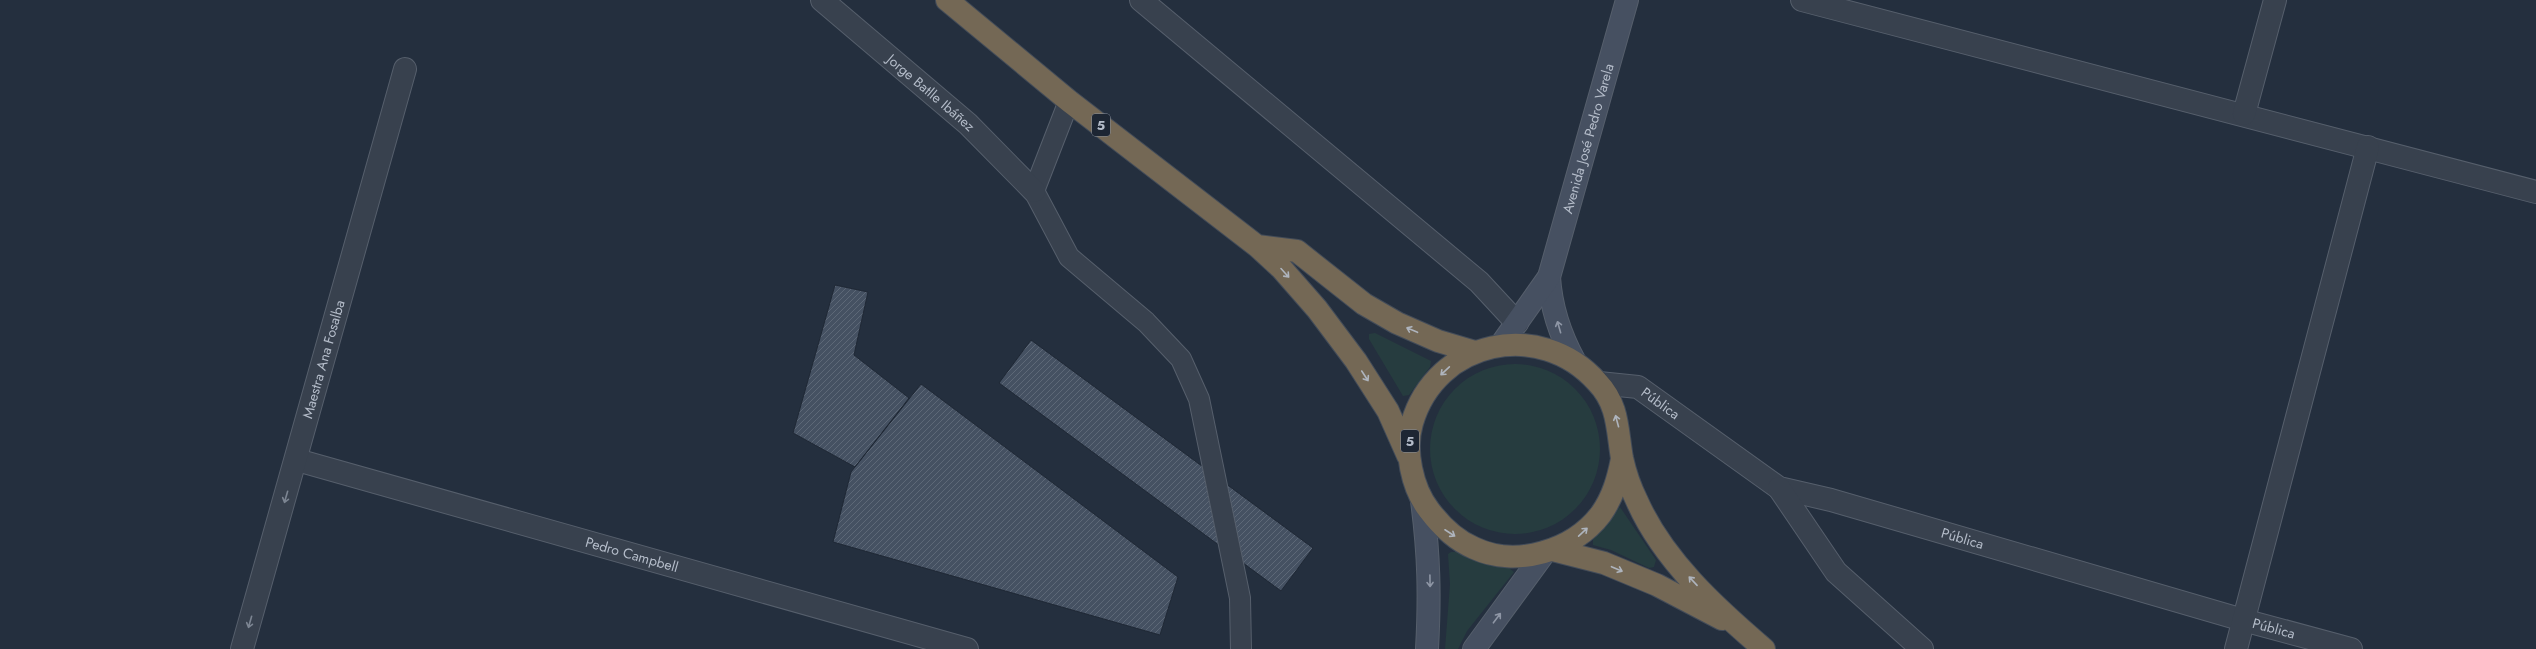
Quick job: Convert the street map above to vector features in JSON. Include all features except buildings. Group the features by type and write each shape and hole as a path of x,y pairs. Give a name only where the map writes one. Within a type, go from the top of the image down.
{"highway":[{"name":"5","path":"947,0 1069,101 1257,246 1282,269 1317,309 1356,361 1388,411 1409,457 1422,501 1444,529 1474,549 1510,556 1549,551 1579,536 1601,514 1615,488 1622,459"},
{"path":"1257,246 1297,251 1364,304 1391,320 1438,341 1475,352"},
{"name":"5","path":"1409,457 1412,424 1425,394 1446,368 1475,352 1500,345 1527,344 1546,349 1575,362 1599,383 1618,419 1622,459 1637,501 1657,537 1692,581 1741,629 1764,649"},
{"name":"5","path":"1549,551 1604,563 1657,585 1741,629"}],"street":[{"name":"Jorge Batlle Ibáñez","path":"822,0 968,124 1034,191"},
{"path":"1141,0 1479,282 1517,323"},
{"name":"Avenida José Pedro Varela","path":"1549,277 1627,0"},
{"path":"1802,0 2244,114 2536,192"},
{"path":"2244,114 2275,0"},
{"name":"Maestra Ana Fosalba","path":"242,649 297,460 405,69"},
{"path":"2236,649 2368,148"},
{"path":"1500,345 1549,277"},
{"path":"1549,277 1551,303 1562,339 1575,362"},
{"name":"Pública","path":"1599,383 1638,387 1779,488 1831,500 2243,620 2351,649"},
{"name":"Pedro Campbell","path":"297,460 958,648"},
{"path":"1779,488 1836,572 1922,649"},
{"path":"1422,501 1429,556 1430,600 1427,649"},
{"path":"1474,649 1549,551"}],"lane":[{"path":"1069,101 1034,191 1069,257 1146,322 1181,359 1199,399 1240,598 1241,649"}],"green space":[{"path":"1375,333 1431,361 1430,367 1409,395 1403,396 1369,339 1369,334"},
{"path":"1507,364 1523,364 1548,370 1569,383 1581,395 1594,416 1600,441 1600,457 1594,482 1581,503 1569,515 1548,528 1523,534 1507,534 1482,528 1461,515 1449,503 1436,482 1430,457 1430,441 1436,416 1449,395 1461,383 1482,370"},
{"path":"1620,507 1656,560 1654,567 1649,568 1611,550 1593,545 1593,537"},
{"path":"1451,552 1457,552 1493,566 1509,568 1514,572 1467,631 1458,649 1445,649 1450,584 1448,554"}]}
